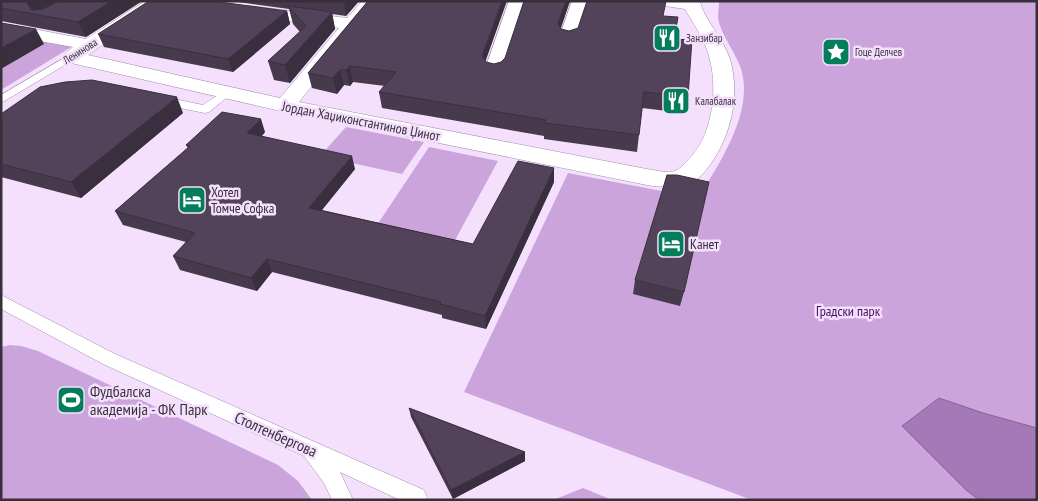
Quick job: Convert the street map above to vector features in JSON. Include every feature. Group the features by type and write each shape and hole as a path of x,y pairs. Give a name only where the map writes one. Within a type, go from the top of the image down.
{"street":[{"name":"Ленинова","path":"71,57 158,1"},
{"path":"284,106 371,1"},
{"path":"494,72 518,1"},
{"path":"568,38 581,1"},
{"path":"664,1 691,3"},
{"name":"Јордан Хаџиконстантинов Џинот","path":"71,57 284,106 652,178 669,179 689,174 701,161 716,134 722,113 724,74 720,57 691,3"},
{"path":"237,10 351,24"},
{"path":"1,28 90,45"}],"lane":[{"name":"Ленинова","path":"1,100 71,57"},
{"path":"19,90 36,94"},
{"path":"151,98 205,109 227,92"},
{"name":"Столтенбергова","path":"5,309 109,359 417,497"},
{"path":"310,449 331,476 343,500"}],"green space":[{"name":"Градски парк","path":"719,1 1037,1 1037,500 752,500 464,392 568,173 698,198 716,169 733,135 740,117 743,100 744,83 740,66 719,23"},
{"path":"1,28 78,43 1,90 1,69 16,60"},
{"path":"346,127 424,142 402,174 320,156"},
{"path":"429,147 498,161 454,242 377,225"},
{"name":"Фудбалска академија - ФК Парк","path":"10,345 38,351 278,465 298,481 312,500 1,500 1,347"},
{"path":"583,488 612,500 553,500"}],"shaded area":[{"path":"939,398 1037,428 1037,500 979,500 966,490 902,426"}],"building":[{"path":"1,1 29,1 27,3 32,10 43,9 59,1 112,1 78,22 1,8"},
{"path":"149,1 212,1 287,11 228,59 98,34"},
{"path":"368,1 502,1 482,56 486,62 494,64 501,62 505,58 524,1 566,1 558,23 561,29 569,31 578,28 587,1 666,1 663,16 678,17 674,40 692,39 688,97 644,92 639,135 545,123 546,120 379,92 396,72 350,66 346,70 340,70 333,78 308,73"},
{"path":"288,6 332,12 285,65 268,61 306,26"},
{"path":"1,23 36,29 1,48"},
{"path":"92,80 177,97 71,182 1,164 1,114 40,87 65,82"},
{"path":"222,112 261,119 247,133 352,156 309,208 473,244 518,161 554,168 485,316 440,304 441,302 267,259 251,278 173,256 195,233 115,211 190,146 186,145"},
{"name":"Канет","path":"667,175 677,175 709,182 684,292 635,280"},
{"path":"409,408 525,452 451,490"}],"place":[{"name":"Занзибар","path":"667,38"},
{"name":"Гоце Делчев","path":"836,52"},
{"name":"Калабалак","path":"676,101"},
{"name":"Хотел Томче Софка","path":"192,200"},
{"name":"Канет","path":"671,244"},
{"name":"Фудбалска академија - ФК Парк","path":"71,400"}]}
